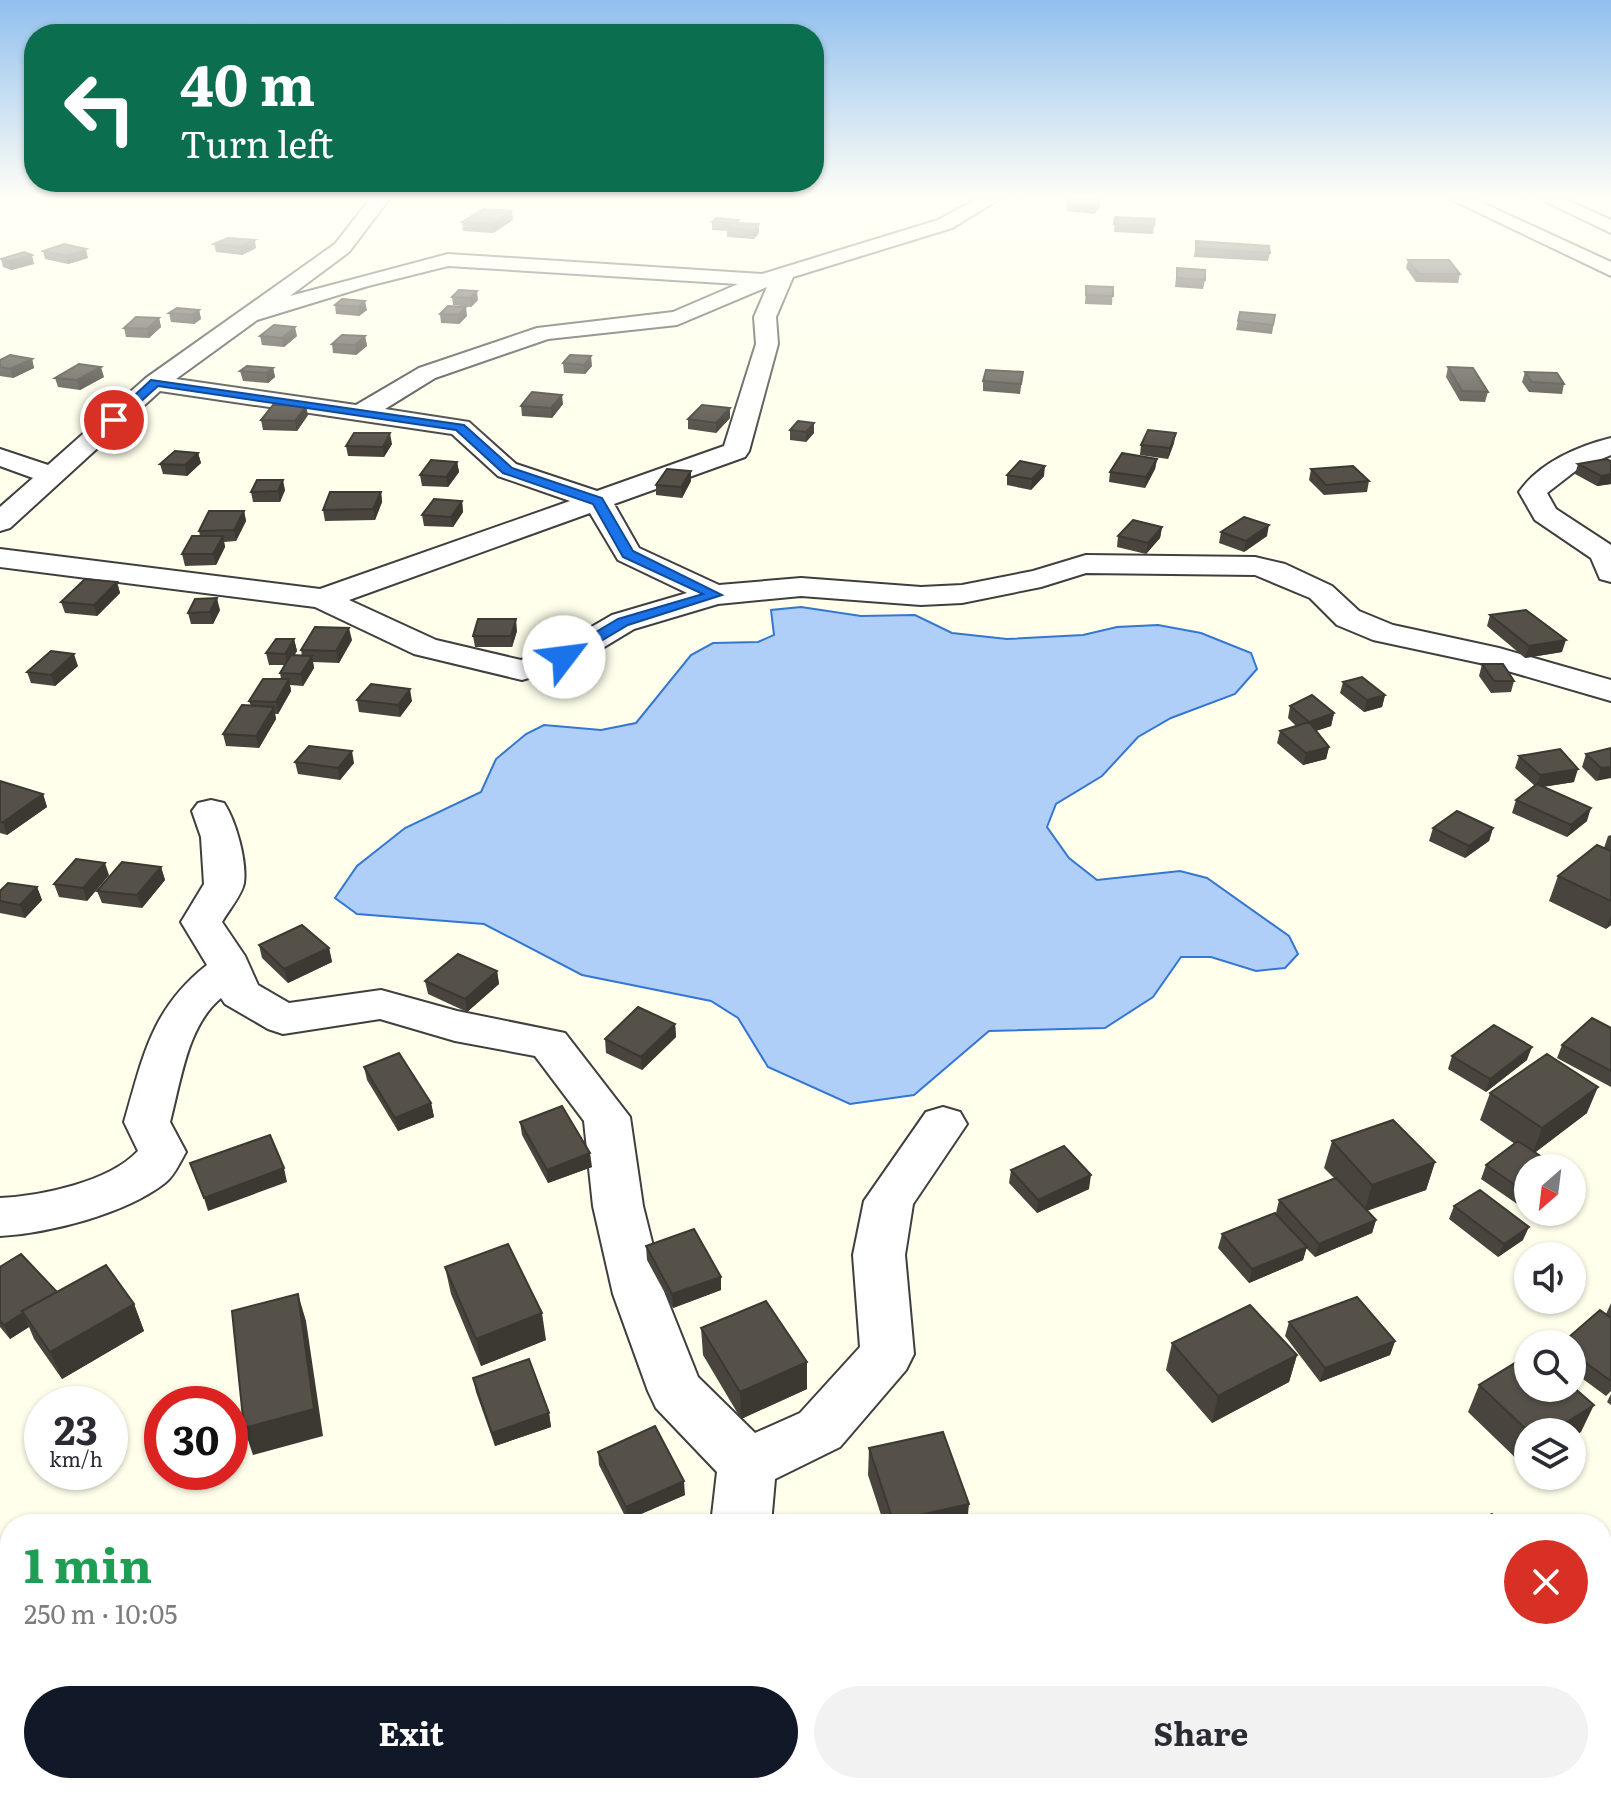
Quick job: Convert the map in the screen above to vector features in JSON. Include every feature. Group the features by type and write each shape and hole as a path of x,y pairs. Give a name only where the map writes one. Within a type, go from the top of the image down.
{"street":[{"path":"0,522 155,383 293,283"},
{"path":"246,316 355,283"},
{"path":"363,411 427,373 545,333 677,318 761,283"},
{"path":"322,599 736,451 767,344 761,328 774,283"},
{"path":"155,383 460,427 507,470 598,501 628,554 715,595"},
{"path":"1611,446 1587,453 1563,467 1533,492 1545,514 1604,554 1611,573"},
{"path":"0,457 52,475"},
{"path":"0,558 322,599 425,647 522,670 564,657 623,622 715,595 801,587 921,596 962,594 1041,578 1086,564 1255,566 1274,570 1321,592 1348,618 1384,633 1487,655 1611,691"},
{"path":"211,811 220,837 224,884 201,922 224,956 240,994 283,1019 381,1004 455,1026 549,1044 607,1117 618,1206 639,1294 676,1391 747,1464 742,1514"},
{"path":"0,1217 27,1217 104,1192 149,1170 162,1152 147,1122 171,1037 197,995 228,970"},
{"path":"747,1464 820,1430 887,1354 879,1255 889,1201 943,1124"}],"water":[{"path":"801,607 861,616 915,615 952,633 1007,639 1083,635 1117,627 1158,625 1201,633 1251,653 1257,669 1235,694 1171,718 1138,737 1102,776 1056,804 1047,827 1069,858 1097,880 1180,871 1207,878 1289,936 1298,954 1285,968 1256,971 1211,957 1181,957 1153,997 1105,1028 989,1031 914,1095 850,1104 768,1067 738,1018 711,1001 582,975 484,924 357,914 335,898 357,866 405,828 481,792 496,759 526,734 544,725 601,730 636,723 691,655 713,643 758,642 774,635 771,610"}],"building":[{"path":"1086,286 1113,287 1113,296 1086,295"},
{"path":"459,290 477,291 470,298 452,297"},
{"path":"342,299 365,301 358,307 335,305"},
{"path":"448,306 466,307 458,315 440,314"},
{"path":"177,308 199,310 192,315 169,313"},
{"path":"1240,312 1275,315 1273,325 1238,321"},
{"path":"136,317 159,318 147,329 124,328"},
{"path":"274,325 295,327 282,338 260,336"},
{"path":"342,335 365,336 355,345 332,344"},
{"path":"10,355 32,359 10,369 0,367 0,360"},
{"path":"570,355 591,356 584,365 563,363"},
{"path":"79,364 101,367 77,380 55,378"},
{"path":"247,366 273,368 266,373 240,371"},
{"path":"1448,367 1473,368 1488,392 1462,391"},
{"path":"986,370 1023,372 1021,384 983,381"},
{"path":"1525,372 1557,373 1564,384 1532,382"},
{"path":"532,392 562,395 551,408 521,406"},
{"path":"273,405 306,406 295,421 261,420"},
{"path":"702,405 730,408 716,423 688,419"},
{"path":"798,421 814,423 806,432 790,430"},
{"path":"1148,430 1176,433 1170,448 1141,445"},
{"path":"354,433 390,433 383,447 346,446"},
{"path":"175,451 198,453 185,465 160,464"},
{"path":"1122,453 1157,459 1146,477 1110,472"},
{"path":"1606,459 1611,461 1611,474 1601,476 1578,464"},
{"path":"431,460 457,462 446,477 420,475"},
{"path":"1020,461 1045,466 1032,479 1007,475"},
{"path":"1353,466 1369,481 1326,485 1311,469"},
{"path":"667,469 691,471 681,487 656,485"},
{"path":"257,480 283,480 278,491 251,492"},
{"path":"330,492 381,492 373,509 323,510"},
{"path":"434,499 462,501 451,517 422,515"},
{"path":"209,511 244,511 234,530 199,531"},
{"path":"1244,517 1269,525 1246,541 1221,532"},
{"path":"1133,520 1162,527 1148,543 1118,536"},
{"path":"192,536 223,536 213,554 182,554"},
{"path":"85,579 117,582 94,605 61,602"},
{"path":"217,598 210,612 188,613 195,599"},
{"path":"1526,610 1566,640 1529,646 1490,615"},
{"path":"478,619 516,619 511,636 473,636"},
{"path":"315,627 349,628 336,651 301,650"},
{"path":"276,639 294,639 285,654 266,653"},
{"path":"51,651 74,654 51,675 27,672"},
{"path":"291,655 312,656 301,674 280,673"},
{"path":"1482,664 1503,664 1514,681 1494,681"},
{"path":"1362,677 1385,695 1367,700 1343,682"},
{"path":"263,679 289,679 276,702 249,701"},
{"path":"371,684 410,689 398,705 357,700"},
{"path":"1312,695 1334,713 1309,722 1290,706"},
{"path":"242,705 274,707 256,736 223,734"},
{"path":"1309,722 1329,747 1306,753 1280,731"},
{"path":"309,746 352,751 338,768 295,762"},
{"path":"1611,748 1611,767 1601,768 1586,754"},
{"path":"1560,749 1578,769 1540,775 1519,756"},
{"path":"0,781 43,794 0,822"},
{"path":"1537,784 1591,808 1571,825 1516,800"},
{"path":"1457,811 1493,828 1469,846 1433,828"},
{"path":"1597,845 1611,851 1611,901 1558,876"},
{"path":"76,859 105,863 83,888 54,884"},
{"path":"122,862 161,867 137,895 97,891"},
{"path":"8,883 37,887 20,905 0,901 0,891"},
{"path":"302,925 329,948 284,969 259,945"},
{"path":"458,954 497,971 465,999 425,981"},
{"path":"638,1007 675,1024 641,1057 605,1039"},
{"path":"1592,1018 1611,1028 1611,1071 1562,1045"},
{"path":"1494,1025 1532,1047 1490,1079 1452,1056"},
{"path":"399,1053 431,1103 395,1118 364,1067"},
{"path":"1547,1054 1598,1087 1542,1128 1490,1093"},
{"path":"562,1106 590,1153 547,1170 520,1122"},
{"path":"1393,1120 1435,1162 1372,1185 1332,1141"},
{"path":"270,1135 284,1168 204,1198 190,1163"},
{"path":"1518,1141 1537,1154 1514,1154 1514,1184 1486,1165"},
{"path":"1064,1146 1091,1175 1038,1200 1011,1170"},
{"path":"1336,1178 1376,1220 1319,1244 1279,1200"},
{"path":"1480,1190 1514,1216 1514,1226 1529,1227 1504,1244 1454,1206"},
{"path":"1275,1213 1307,1247 1252,1269 1222,1234"},
{"path":"694,1229 721,1277 672,1294 646,1246"},
{"path":"508,1244 542,1313 476,1339 445,1267"},
{"path":"21,1254 57,1292 4,1325 0,1321 0,1267"},
{"path":"106,1265 134,1304 50,1352 22,1311"},
{"path":"298,1294 314,1409 248,1427 248,1386 240,1386 232,1311"},
{"path":"1357,1297 1395,1341 1325,1368 1289,1322"},
{"path":"766,1301 807,1362 740,1392 701,1328"},
{"path":"1250,1305 1297,1355 1218,1396 1172,1343"},
{"path":"1600,1310 1611,1318 1611,1381 1586,1363 1586,1330 1577,1330"},
{"path":"529,1359 549,1413 492,1433 473,1378"},
{"path":"1514,1364 1514,1402 1586,1402 1586,1398 1594,1405 1573,1418 1514,1418 1479,1385"},
{"path":"655,1426 684,1481 626,1507 598,1452"},
{"path":"943,1432 969,1504 924,1514 891,1514 869,1448"}],"route":[{"path":"114,420 155,383 460,427 507,470 598,501 628,554 715,595 623,622 564,657"}]}
